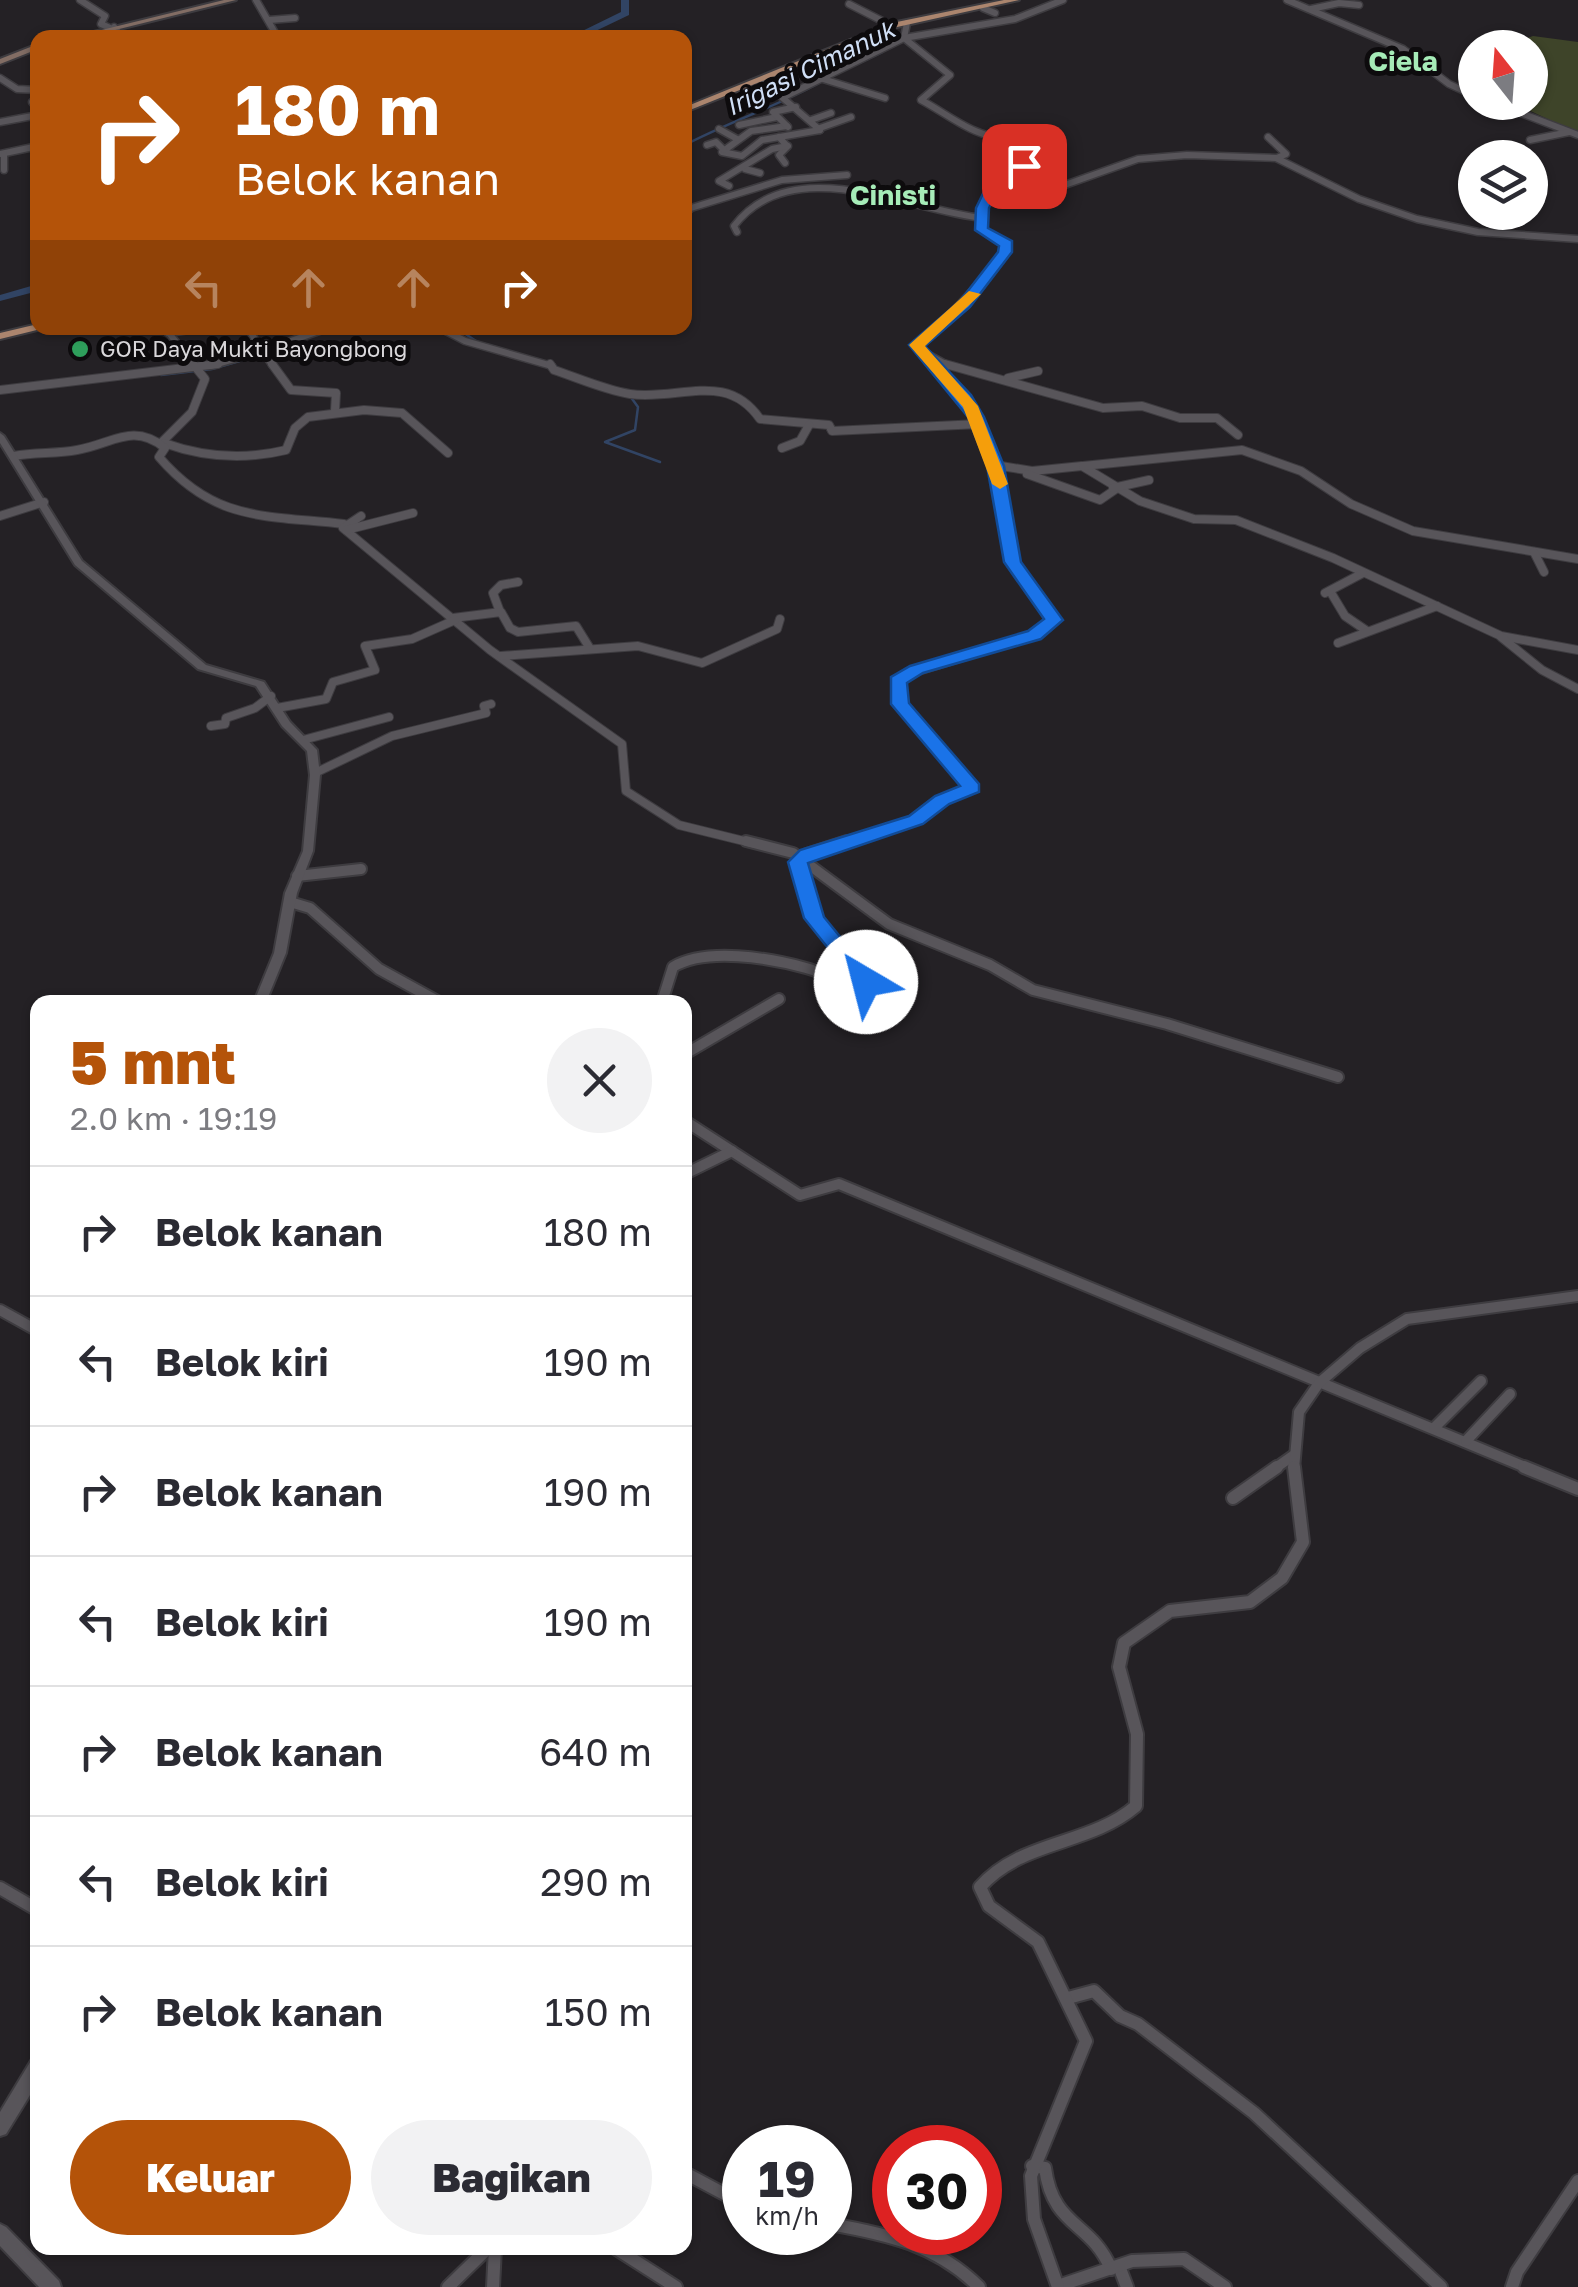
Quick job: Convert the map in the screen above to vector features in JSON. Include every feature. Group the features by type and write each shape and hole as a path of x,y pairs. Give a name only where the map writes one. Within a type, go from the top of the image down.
{"main road":[{"path":"104,30 233,0"},
{"path":"692,108 892,26 1015,0"},
{"path":"0,62 30,49"},
{"path":"0,336 30,329"}],"street":[{"path":"80,0 105,16 101,24 112,28"},
{"path":"256,0 274,30"},
{"path":"796,134 773,112 824,79 905,39 1019,18 1063,0"},
{"path":"1286,0 1346,29 1408,52 1458,88"},
{"path":"1310,10 1357,2"},
{"path":"849,4 892,26"},
{"path":"984,8 995,13"},
{"path":"269,20 295,18"},
{"path":"905,39 907,23"},
{"path":"905,39 950,75 921,100 975,130 995,134 1018,152 1026,171"},
{"path":"0,78 17,89 30,90"},
{"path":"824,79 884,98"},
{"path":"764,81 820,128"},
{"path":"692,103 699,105"},
{"path":"0,122 30,113"},
{"path":"811,120 831,113"},
{"path":"751,131 738,124 777,117"},
{"path":"706,144 716,142 724,150 742,156 761,140 851,117"},
{"path":"1538,120 1574,134"},
{"path":"724,150 751,131 788,126"},
{"path":"719,129 737,138"},
{"path":"1530,140 1574,134"},
{"path":"780,137 789,150 779,155 785,163"},
{"path":"992,188 1045,192 1138,159 1286,155 1268,137"},
{"path":"729,186 719,180 744,169 772,149 787,146"},
{"path":"4,170 2,154 30,148"},
{"path":"1276,158 1359,199 1417,219 1478,232 1578,239"},
{"path":"744,169 760,174"},
{"path":"801,858 916,820 942,800 972,788 900,704 895,688 902,676 916,670 1034,635 1054,620 1012,562 996,466 979,424 966,398 917,345 965,304 1008,247 982,230 982,218 996,178 1026,171 1038,177"},
{"path":"732,175 746,180"},
{"path":"692,208 767,184 847,175"},
{"path":"767,184 776,198"},
{"path":"737,232 734,226 742,214 776,198 818,190 848,190 938,214 982,218"},
{"path":"162,442 198,402 202,371 171,335"},
{"path":"252,335 291,390 336,393 335,411"},
{"path":"0,390 202,371 310,335"},
{"path":"453,335 550,363 554,370 630,394 729,390 747,400 758,418 871,432 979,424"},
{"path":"934,360 1103,408 1142,406 1180,418 1217,418 1238,435"},
{"path":"1007,379 1038,371"},
{"path":"14,456 47,449 79,450 119,432 162,442 190,454 256,457 282,452 302,420 335,411 402,413 410,424 448,453"},
{"path":"782,448 800,441 809,424"},
{"path":"0,436 44,502 70,554 202,666 249,679 271,696 312,750 315,773 308,851 290,902 280,953 263,995"},
{"path":"162,442 165,448 159,458 179,483 229,509 345,527 413,512"},
{"path":"1017,470 1242,450 1301,471 1351,504 1413,531 1578,559"},
{"path":"996,466 1099,499 1115,489 1149,480"},
{"path":"1082,466 1115,489 1188,518 1236,520 1501,636 1578,650"},
{"path":"0,516 44,502"},
{"path":"345,527 361,516"},
{"path":"345,527 500,656 622,744 626,791 679,825 764,842 801,858 889,924 990,965 1034,990 1168,1024 1338,1077"},
{"path":"1534,552 1544,572"},
{"path":"1362,573 1327,592 1345,616 1367,631"},
{"path":"518,582 502,585 493,594 500,612 515,631 577,626 588,647"},
{"path":"1338,643 1436,606"},
{"path":"277,708 326,699 333,682 375,670 377,665 365,646 412,639 454,619 500,612"},
{"path":"500,656 638,646 702,664 742,649 760,634 777,629 780,620"},
{"path":"1501,636 1542,670 1578,689"},
{"path":"211,726 225,724 226,718 255,708 271,696"},
{"path":"315,773 392,736 486,713 484,706 491,704"},
{"path":"302,740 388,717"},
{"path":"664,995 673,966 686,959 792,964 832,976 846,986 866,982 814,918 798,869 801,858"},
{"path":"298,876 361,869"},
{"path":"290,902 313,910 379,969 426,995"},
{"path":"692,1050 778,998"},
{"path":"692,1125 800,1195 826,1185 846,1186 1578,1489"},
{"path":"692,1171 732,1151"},
{"path":"1225,2287 1184,2259 1144,2260 1060,2286 1034,2216 1038,2166 1085,2045 1069,1998 1036,1938 989,1906 980,1886 1012,1861 1114,1823 1136,1806 1138,1737 1119,1667 1124,1643 1144,1625 1170,1611 1250,1602 1282,1578 1302,1542 1294,1454 1299,1412 1360,1348 1407,1320 1448,1310 1578,1296"},
{"path":"0,1310 30,1326"},
{"path":"1434,1428 1481,1380"},
{"path":"1466,1441 1510,1394"},
{"path":"1233,1498 1294,1454"},
{"path":"0,1888 30,1905"},
{"path":"1069,1998 1088,1991 1254,2113 1442,2287"},
{"path":"0,2128 30,2078"},
{"path":"1038,2166 1051,2200 1092,2235 1127,2287"},
{"path":"692,2177 722,2193"},
{"path":"1512,2287 1516,2272 1578,2181"},
{"path":"852,2228 906,2239 942,2252 962,2266 979,2287"},
{"path":"0,2232 52,2287"},
{"path":"448,2287 484,2255"},
{"path":"492,2255 494,2287"},
{"path":"627,2255 676,2287"}],"green space":[{"path":"1548,38 1578,42 1578,133 1548,119"}],"waterway":[{"path":"589,30 626,13 625,0"},
{"name":"Irigasi Cimanuk","path":"857,64 882,52"},
{"name":"Irigasi Cimanuk","path":"692,142 819,83"},
{"path":"0,298 30,289"},
{"path":"467,335 476,341"},
{"path":"488,345 518,354"},
{"name":"Irigasi Cimanuk","path":"161,375 212,369 260,355"},
{"path":"540,360 557,367"},
{"path":"630,396 638,407 635,430 605,442 660,462"}],"slow traffic":[{"path":"974,294 917,345 966,398 1000,484"}],"place":[{"name":"GOR Daya Mukti Bayongbong","path":"80,349"}],"district":[{"name":"Ciela","path":"1403,61"},
{"name":"Cinisti","path":"893,195"}],"route":[{"path":"866,982 844,950 814,918 798,862 807,854 916,820 942,800 972,788 900,704 895,688 898,680 916,670 1034,635 1052,626 1054,620 1012,562 996,466 976,417 966,398 917,345 965,304 1008,247 984,233 982,208 996,178 1025,172 1024,166"}]}
